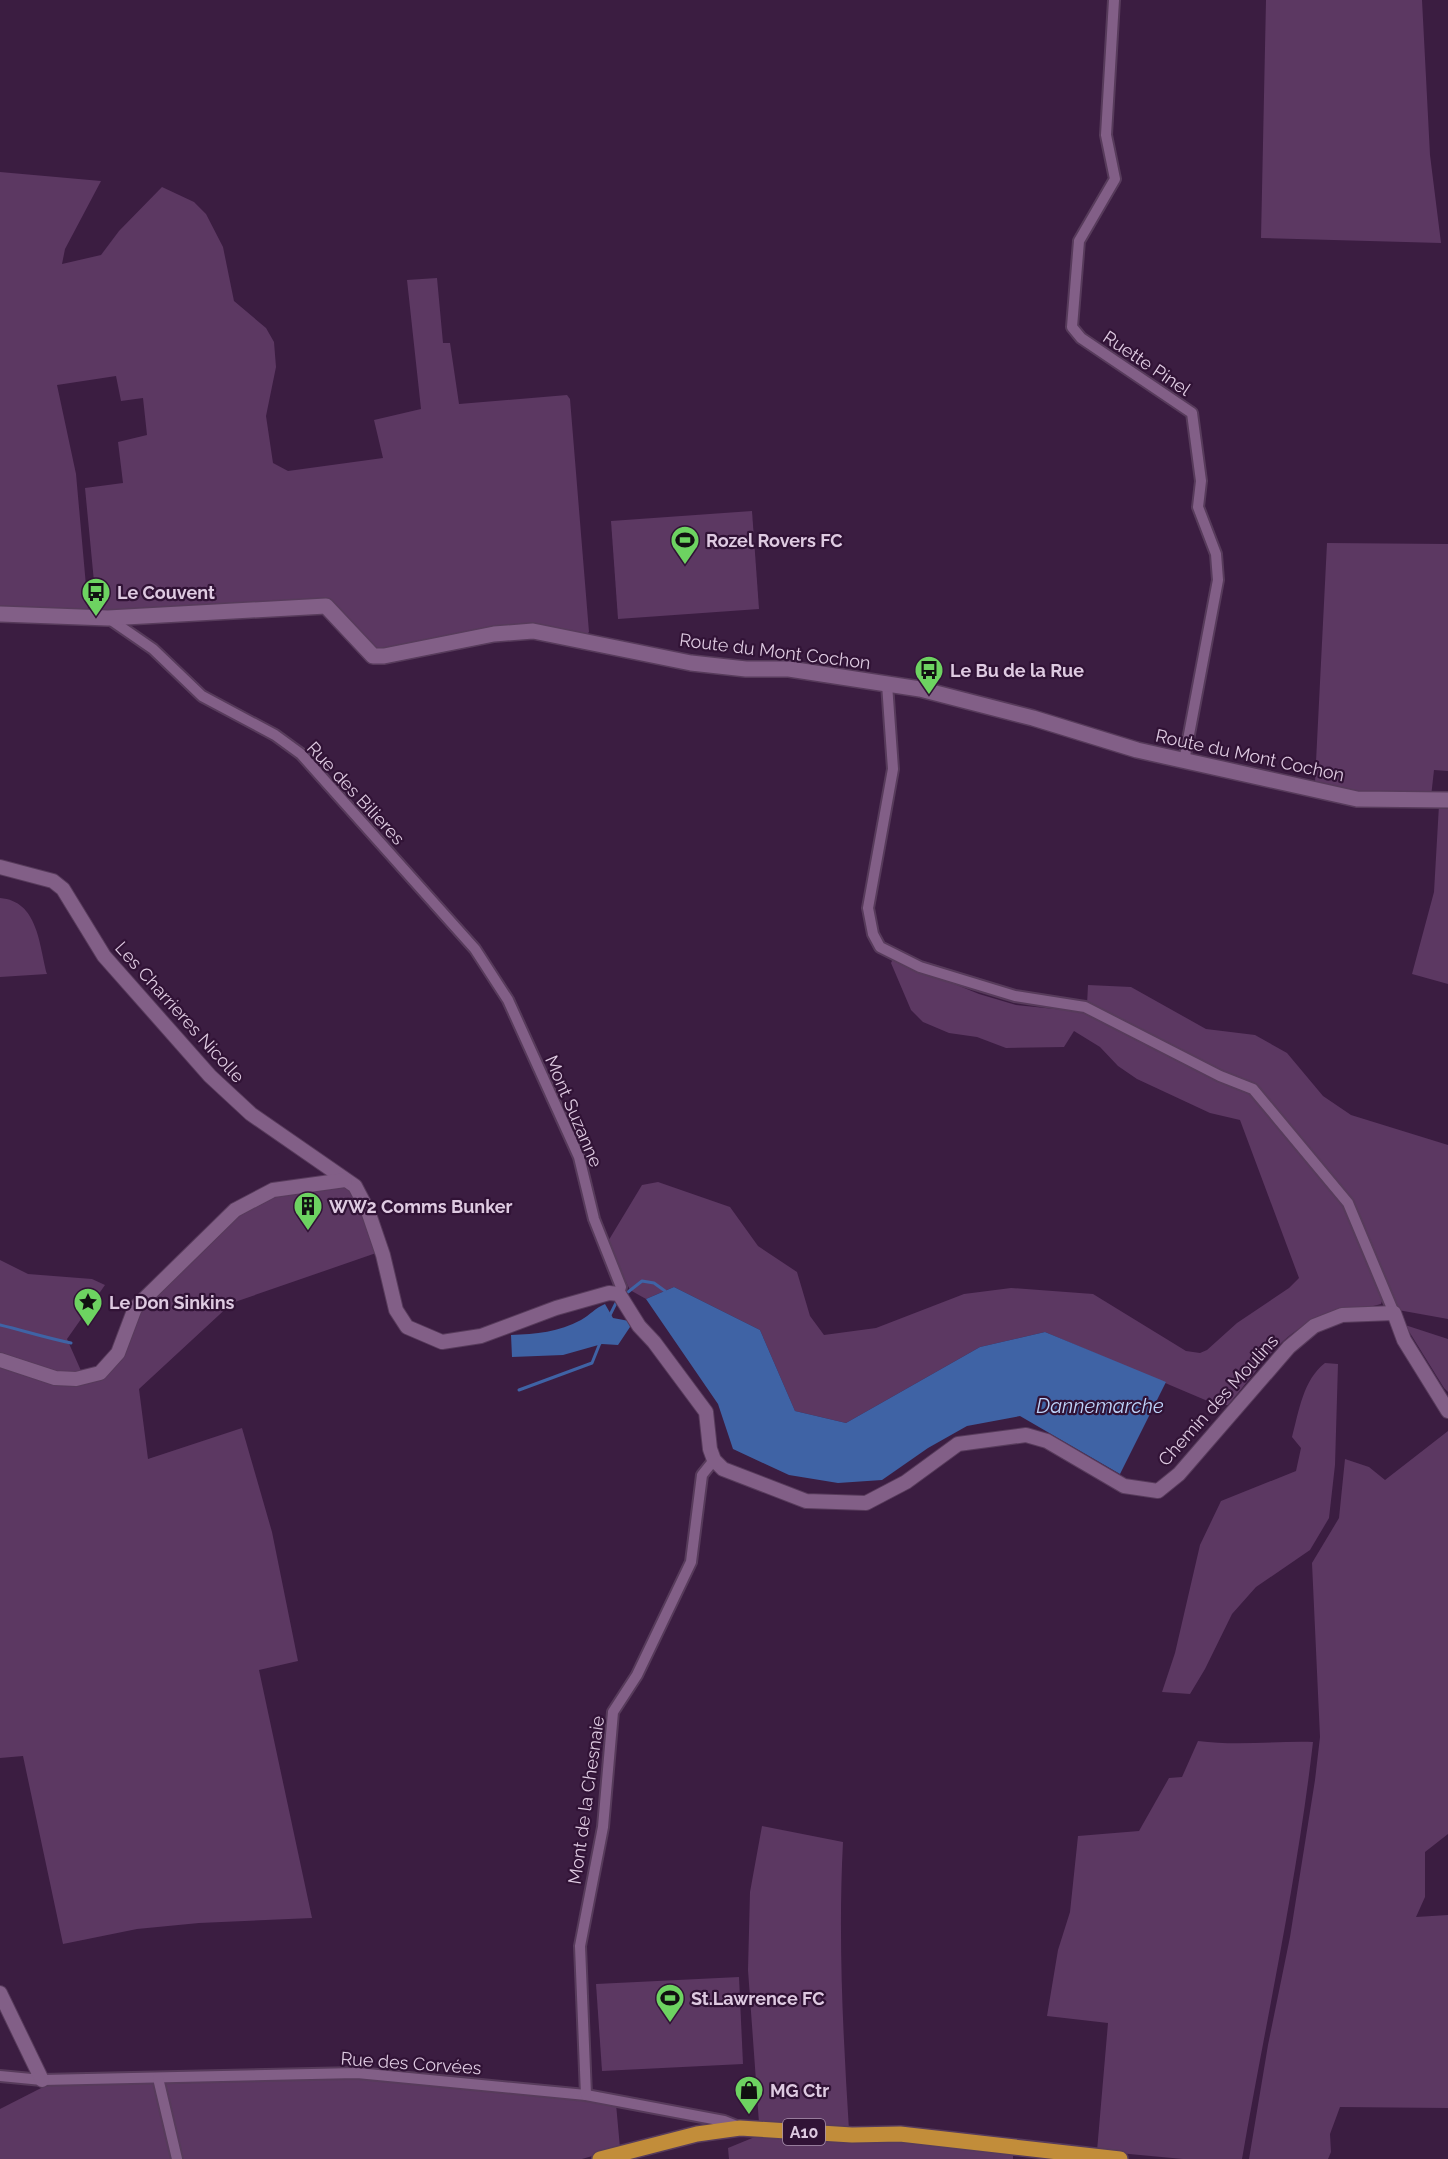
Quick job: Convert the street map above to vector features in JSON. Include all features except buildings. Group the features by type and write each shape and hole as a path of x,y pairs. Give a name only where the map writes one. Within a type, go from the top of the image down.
{"main road":[{"name":"Route du Mont Cochon","path":"108,618 326,606 373,656 494,634 533,631 691,663 746,669 789,669 920,689 1033,718 1137,750 1357,799 1448,801"},
{"path":"0,614 108,618"},
{"name":"A10","path":"600,2159 653,2152 697,2133 740,2128 852,2135 900,2134 1120,2159"}],"street":[{"name":"Ruette Pinel","path":"1114,0 1106,135 1115,179 1079,241 1072,327 1081,338 1192,413 1201,481 1198,507 1216,554 1218,580 1184,761"},
{"name":"Rue des Bilieres","path":"108,618 153,649 202,696 275,735 301,754 475,949"},
{"path":"887,684 893,769 868,908 873,934 880,947 921,967 1015,996 1085,1007 1220,1076 1253,1089 1347,1203 1404,1340 1448,1411"},
{"name":"Les Charrieres Nicolle","path":"0,867 53,881 63,889 104,956 210,1076 251,1114 345,1180"},
{"name":"Mont Suzanne","path":"475,949 508,1000 579,1157 594,1219 621,1287 619,1294"},
{"path":"0,1360 55,1377 82,1378 100,1373 118,1353 135,1308 235,1210 273,1190 345,1180 355,1186 368,1211 383,1255 396,1310 407,1327 442,1342 481,1336 556,1308 609,1293 619,1294 639,1326 654,1342 706,1412 714,1460"},
{"name":"Chemin des Moulins","path":"714,1460 723,1468 806,1501 866,1503 906,1482 958,1444 1026,1435 1047,1441 1124,1486 1158,1491 1179,1474 1289,1347 1314,1326 1342,1315 1394,1313"},
{"name":"Mont de la Chesnaie","path":"586,2095 580,1946 603,1827 613,1712 637,1675 691,1562 702,1475 714,1460"},
{"path":"0,1993 42,2080"},
{"name":"Rue des Corvées","path":"0,2076 42,2080 357,2073 586,2095 696,2115 724,2121 740,2128"},
{"path":"158,2078 177,2159"},
{"path":"696,2115 697,2133"}],"shaded area":[{"path":"1266,0 1422,0 1430,155 1441,243 1261,238"},
{"path":"0,172 101,181 65,249 62,264 101,255 119,231 162,187 194,202 206,214 223,247 234,301 266,328 274,342 276,367 266,416 273,463 288,471 383,458 374,420 421,409 407,280 437,278 443,343 450,343 459,404 567,395 570,399 589,632 586,635 531,628 384,651 374,649 332,605 97,613 85,488 123,483 118,442 147,435 143,398 121,401 116,376 57,385 76,474 88,608 85,613 0,606"},
{"name":"Rozel Rovers FC","path":"752,511 759,609 618,619 611,521"},
{"path":"1327,543 1448,544 1448,771 1434,770 1431,797 1367,795 1315,782"},
{"path":"1439,805 1448,805 1448,984 1412,974 1434,892"},
{"path":"0,898 13,901 29,915 39,938 47,974 0,977"},
{"path":"893,959 979,994 1016,1005 1084,1012 1249,1092 1343,1204 1383,1298 1381,1304 1330,1315 1300,1328 1277,1347 1228,1405 1217,1405 1045,1332 980,1347 846,1423 795,1411 760,1330 674,1287 646,1299 630,1290 607,1243 642,1185 658,1182 730,1207 758,1246 797,1272 810,1316 824,1335 876,1328 964,1294 1011,1288 1093,1294 1186,1351 1200,1353 1207,1350 1237,1323 1289,1288 1299,1278 1240,1120 1210,1113 1137,1079 1118,1066 1100,1047 1074,1031 1064,1047 1006,1048 977,1037 949,1033 923,1022 911,1010 891,963"},
{"path":"1088,985 1131,987 1206,1029 1255,1035 1287,1053 1323,1096 1351,1115 1448,1145 1448,1319 1398,1310 1349,1201 1255,1087 1199,1063 1087,1005"},
{"path":"344,1184 352,1188 379,1252 232,1303 139,1389 148,1459 242,1428 272,1532 298,1661 259,1670 312,1918 199,1923 137,1929 63,1944 23,1756 0,1758 0,1366 95,1380 137,1314 239,1214 277,1194"},
{"path":"0,1260 28,1274 92,1279 105,1285 67,1339 82,1373 58,1373 0,1354"},
{"path":"1405,1325 1448,1339 1448,1392 1444,1388"},
{"path":"1325,1363 1338,1364 1335,1465 1329,1518 1310,1550 1256,1587 1232,1614 1190,1694 1162,1692 1175,1653 1200,1545 1221,1501 1296,1471 1301,1448 1292,1437 1300,1407 1312,1378"},
{"path":"1448,1431 1448,1834 1425,1852 1425,1897 1416,1917 1448,1915 1448,2108 1340,2107 1330,2134 1331,2152 1328,2159 1249,2159 1268,2045 1290,1937 1320,1737 1312,1563 1339,1518 1345,1459 1369,1467 1385,1480"},
{"path":"1198,1741 1313,1742 1290,1899 1242,2159 1183,2159 1097,2151 1108,2023 1047,2016 1058,1950 1070,1912 1078,1836 1139,1831 1169,1778 1182,1777"},
{"path":"762,1826 843,1842 841,1950 849,2130 759,2123 748,1970 750,1892"},
{"name":"St.Lawrence FC","path":"739,1977 743,2064 602,2071 596,1984"},
{"path":"356,2077 616,2104 620,2148 582,2159 183,2159 164,2084"},
{"path":"155,2083 174,2159 0,2159 0,2109 47,2085"},
{"path":"762,2134 830,2141 934,2143 1013,2152 1013,2159 729,2159 728,2148"}],"water":[{"name":"Dannemarche","path":"674,1287 760,1330 795,1411 846,1423 980,1347 1045,1332 1166,1382 1120,1474 1020,1416 967,1426 928,1448 882,1480 838,1483 789,1475 733,1449 718,1404 646,1299"},
{"path":"605,1304 613,1318 629,1321 630,1327 618,1345 602,1344 563,1355 512,1357 511,1335 556,1330 581,1320"}],"waterway":[{"path":"628,1292 642,1281 654,1283 665,1291"},
{"path":"609,1317 616,1303"},
{"path":"0,1325 71,1343"},
{"path":"519,1390 592,1363 600,1343"}],"place":[{"name":"Rozel Rovers FC","path":"685,566"},
{"name":"Le Couvent","path":"96,618"},
{"name":"Le Bu de la Rue","path":"929,696"},
{"name":"WW2 Comms Bunker","path":"308,1232"},
{"name":"Le Don Sinkins","path":"88,1328"},
{"name":"St.Lawrence FC","path":"670,2024"},
{"name":"MG Ctr","path":"749,2116"}]}
